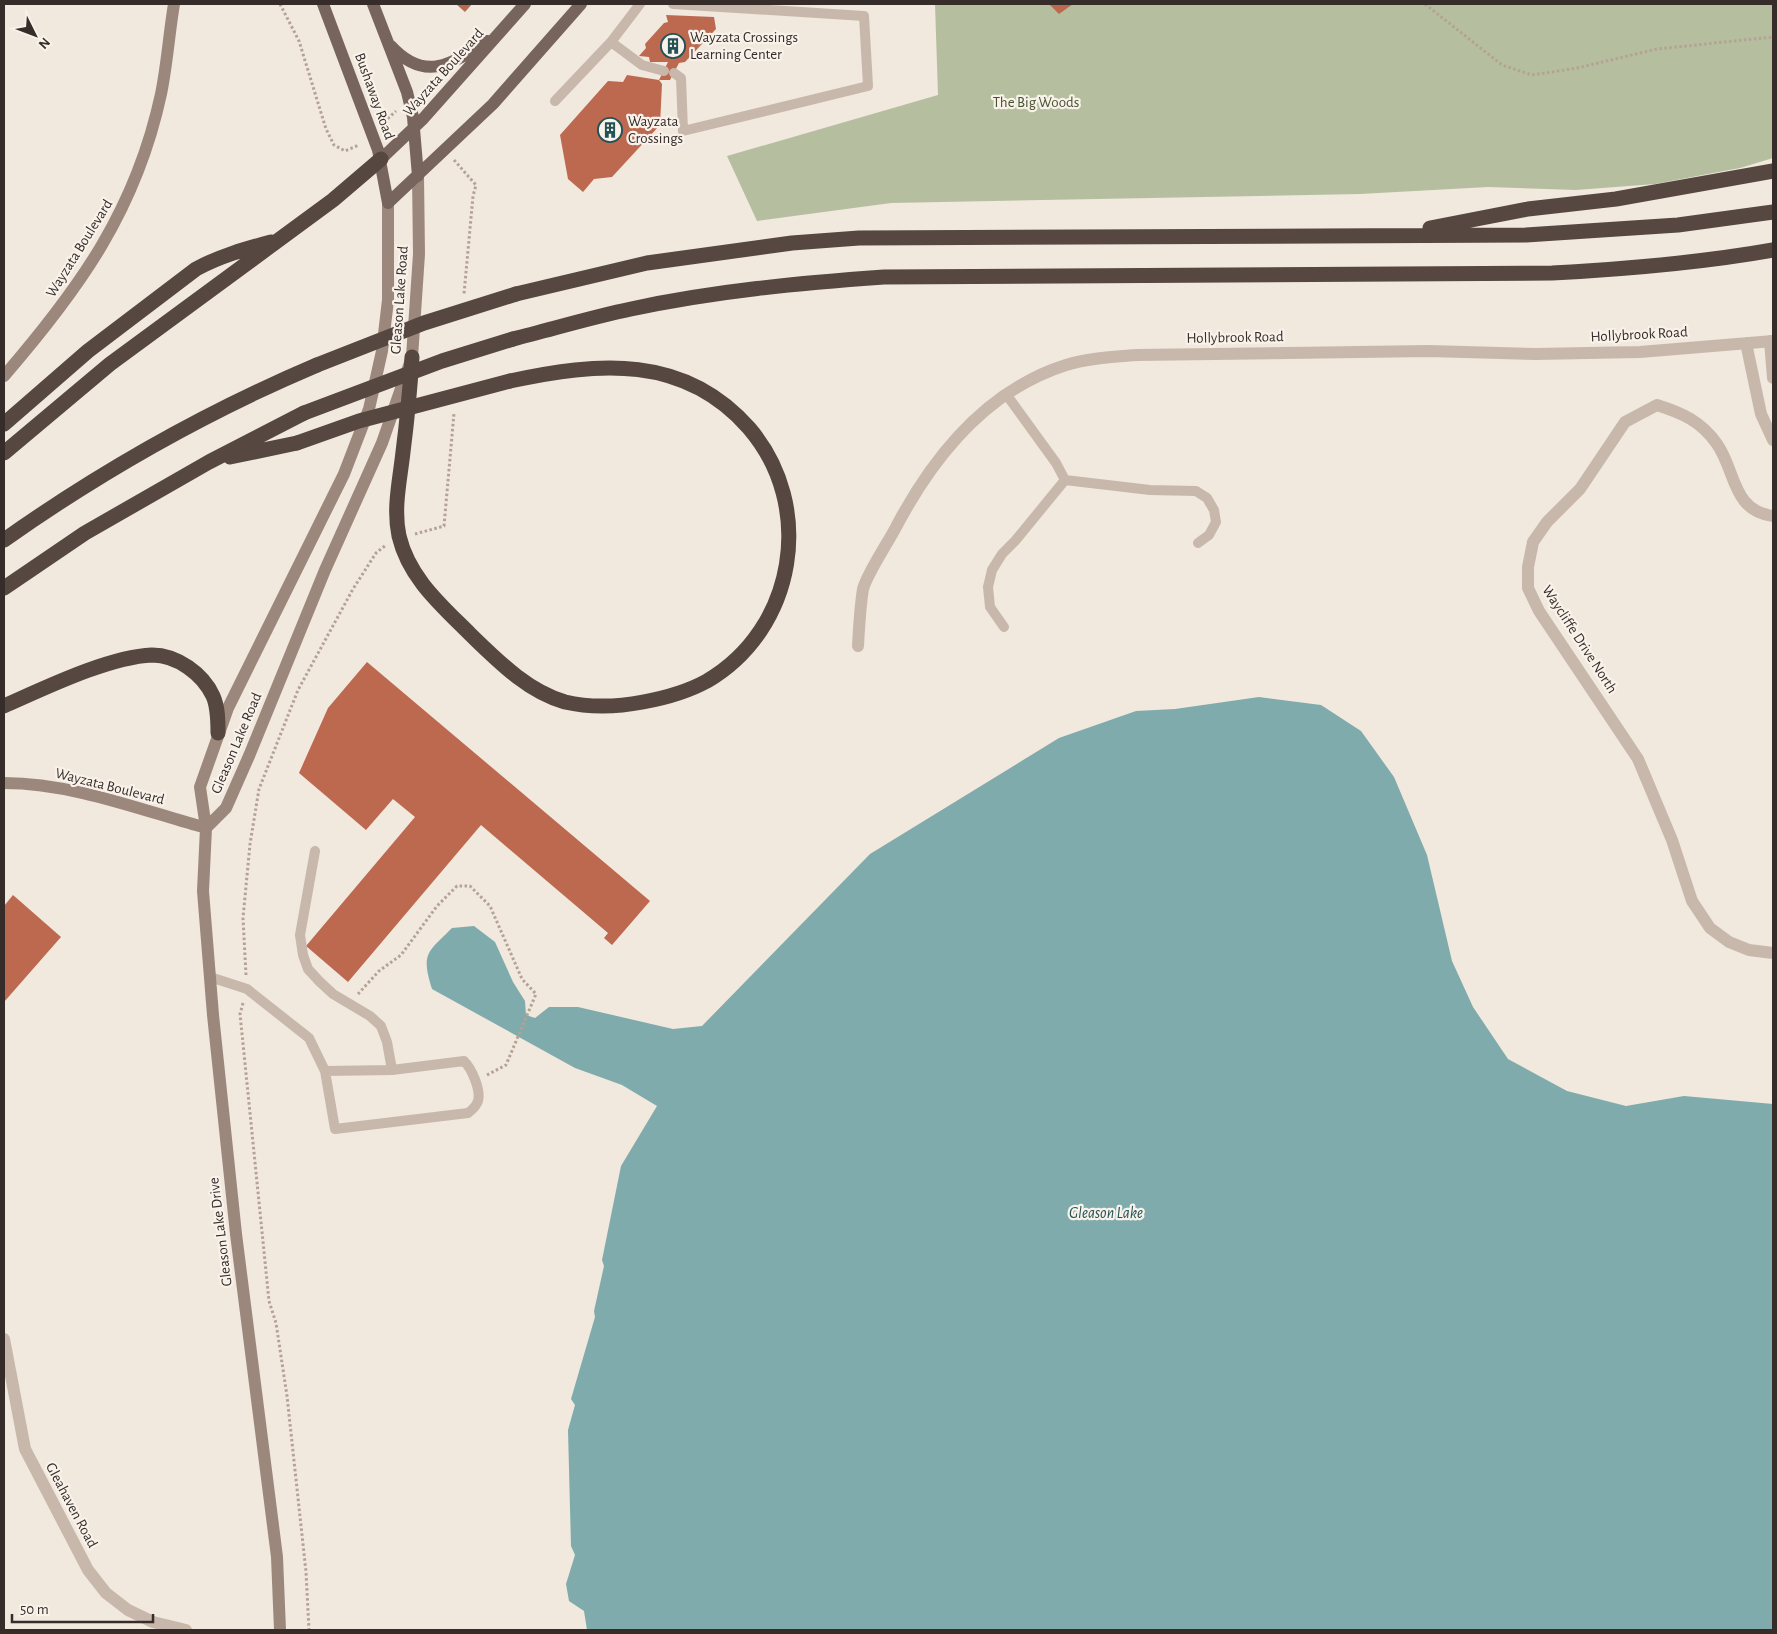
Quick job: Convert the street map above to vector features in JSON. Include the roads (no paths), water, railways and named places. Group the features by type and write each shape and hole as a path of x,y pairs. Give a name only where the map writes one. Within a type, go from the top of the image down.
{"highway":[{"path":"4,453 110,364 333,200 381,159"},
{"path":"1726,180 1773,167"},
{"path":"1393,235 1528,209 1616,199 1773,172"},
{"path":"4,540 118,466 216,411 317,365 424,322 516,294 647,263 792,243 859,238 1578,233 1678,225 1773,212"},
{"path":"4,424 88,351 196,269 210,261 240,250 279,239"},
{"path":"4,588 85,533 209,462 304,413 442,361 513,339 630,309 674,301 802,284 884,276 1552,273 1657,266 1773,250"},
{"path":"209,462 297,442 359,421 510,381 586,368 660,372 678,377 714,397 737,415 756,436 771,461 783,490 788,514 787,562 782,586 760,630 744,651 707,681 683,692 632,704 604,707 563,701 544,693 510,672 421,584 409,564 397,523 396,503 410,396 412,357"},
{"path":"4,706 93,670 127,659 153,655 170,659 186,666 202,679 216,705 218,733"}],"main road":[{"name":"Wayzata Boulevard","path":"4,376 79,284 125,204 148,144 161,93 174,4"},
{"name":"Bushaway Road","path":"323,4 381,159 388,203"},
{"name":"Bushaway Road","path":"372,4 409,99 418,176"},
{"name":"Wayzata Boulevard","path":"381,159 414,129 526,4"},
{"path":"388,203 493,104 581,4"},
{"path":"387,42 408,62 417,67 431,68 450,63 501,32"},
{"name":"Gleason Lake Road","path":"206,828 226,808 249,756 325,570 382,443 412,357 419,263 420,214 418,176"},
{"name":"Gleason Lake Road","path":"206,828 200,787 218,733 262,638 344,474 369,409 382,351 388,300 388,203"},
{"name":"Wayzata Boulevard","path":"4,783 31,783 78,793 206,828"},
{"name":"Gleason Lake Drive","path":"206,828 203,891 210,977 236,1234 277,1557 280,1630"}],"street":[{"name":"Hollybrook Road","path":"858,646 864,588 909,502 941,457 965,430 1006,394 1033,378 1066,365 1095,358 1137,355 1429,351 1536,354 1640,352 1772,341"},
{"path":"1772,341 1773,378"},
{"path":"1746,344 1761,414 1773,440"},
{"name":"Waycliffe Drive North","path":"1773,516 1760,514 1741,498 1718,444 1688,416 1657,405 1625,422 1580,489 1547,522 1533,542 1528,574 1528,588 1539,611 1638,759 1672,840 1692,901 1710,928 1729,942 1749,950 1773,953"},
{"name":"Gleahaven Road","path":"4,1339 25,1449 88,1570 106,1593 128,1610 153,1622 186,1630"}],"lane":[{"path":"555,101 611,42 640,4"},
{"path":"611,42 642,65 669,72 681,78 683,131 868,86 864,16 673,4"},
{"path":"1006,394 1056,463 1065,480"},
{"path":"1065,480 1150,490 1196,491 1207,498 1214,510 1216,522 1209,535 1198,543"},
{"path":"1004,627 990,607 988,588 992,570 1002,554 1065,480"},
{"path":"315,851 300,935 302,955 308,969 333,994 370,1016 381,1026 387,1042 392,1070"},
{"path":"210,977 247,989 309,1038 325,1071 335,1129 468,1113 476,1106 479,1099 474,1079 469,1066 464,1060 392,1070 325,1071"}],"water":[{"name":"Gleason Lake","path":"1259,697 1321,705 1361,731 1394,777 1427,855 1452,961 1473,1007 1508,1059 1567,1091 1626,1106 1684,1096 1773,1104 1773,1630 587,1630 584,1611 569,1601 566,1584 575,1555 571,1546 568,1430 575,1405 571,1399 595,1317 594,1311 604,1266 602,1260 621,1166 657,1106 622,1085 575,1068 432,989 427,968 428,954 452,928 474,926 495,942 513,982 525,1001 526,1015 535,1018 549,1007 578,1007 673,1029 702,1026 870,854 1059,738 1136,711 1175,709"}],"place":[{"name":"Wayzata Crossings Learning Center","path":"673,46"},
{"name":"Wayzata Crossings","path":"610,130"}],"park label":[{"name":"The Big Woods","path":"1036,102"}]}
